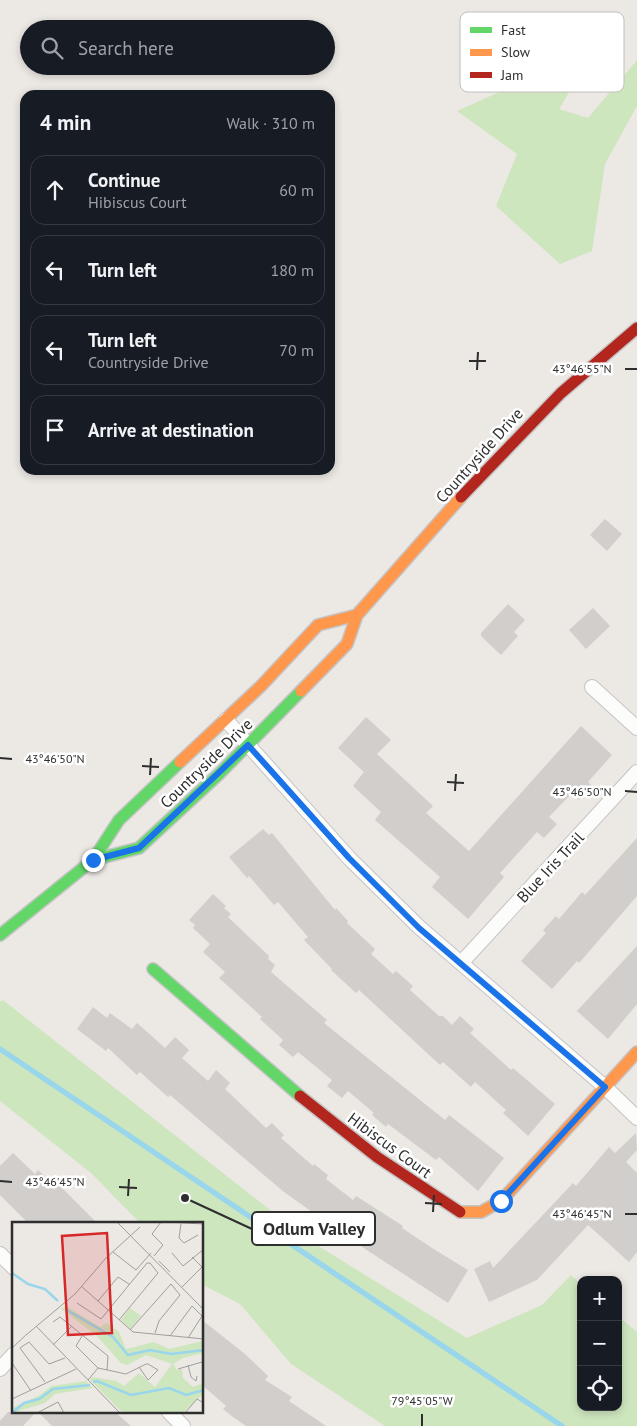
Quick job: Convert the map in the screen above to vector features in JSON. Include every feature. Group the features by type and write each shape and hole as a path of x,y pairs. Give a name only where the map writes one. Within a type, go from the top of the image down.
{"main road":[{"name":"Countryside Drive","path":"93,860 139,848 248,745 347,644 357,615 532,420 601,355 637,328"},
{"name":"Countryside Drive","path":"0,935 93,860 119,820 226,720 318,625 357,615"},
{"name":"Hibiscus Court","path":"153,969 292,1090 368,1150 458,1212 473,1215 489,1211 501,1201 637,1052"}],"street":[{"path":"592,687 637,728"},
{"path":"226,720 349,858 419,928 462,962 605,1087 637,1118"},
{"name":"Blue Iris Trail","path":"462,962 637,772"},
{"path":"0,1254 12,1266"},
{"path":"0,1368 12,1356"},
{"path":"170,1414 184,1426"}],"green space":[{"path":"637,60 637,106 605,164 592,251 560,264 496,206 517,154 457,111 499,92 569,92 559,109 588,118 610,92 624,92 624,75"},
{"path":"3,1000 307,1239 467,1338 542,1305 571,1275 577,1280 577,1411 622,1411 622,1319 637,1332 637,1426 385,1426 291,1364 240,1304 204,1286 204,1222 139,1222 91,1173 0,1101 0,1002"}],"building":[{"path":"605,519 622,534 607,551 590,535"},
{"path":"508,604 525,620 514,632 518,636 501,655 481,636 481,633"},
{"path":"593,608 610,626 586,649 569,630"},
{"path":"366,717 391,740 377,754 433,806 426,813 469,851 581,726 612,755 588,782 592,786 579,800 572,793 549,817 557,824 544,838 537,832 500,873 504,877 468,919 432,887 440,877 375,820 381,812 353,786 364,772 338,748"},
{"path":"263,829 269,835 272,833 335,910 336,908 348,921 347,923 375,949 371,954 393,974 396,971 413,986 410,990 439,1016 443,1016 452,1025 460,1016 474,1029 470,1033 511,1070 513,1068 555,1104 528,1136 503,1113 506,1110 475,1082 471,1087 443,1062 440,1065 359,990 356,993 331,970 304,940 308,937 278,902 274,905 249,876 247,878 229,857"},
{"path":"637,838 637,896 579,963 577,961 552,989 521,961 546,933 543,930 556,916 559,919 582,892 585,895"},
{"path":"213,894 226,906 224,908 231,914 228,917 269,956 268,959 275,965 271,972 327,1020 324,1023 445,1120 449,1115 504,1158 478,1191 439,1157 436,1160 388,1124 386,1127 372,1115 374,1113 348,1091 342,1098 327,1086 332,1080 298,1052 293,1057 279,1045 283,1040 260,1019 262,1017 219,978 225,972 203,952 210,944 193,928 195,925 189,920"},
{"path":"637,946 637,1004 608,1039 577,1011"},
{"path":"93,1007 107,1018 110,1013 132,1029 137,1023 165,1048 175,1037 189,1050 182,1058 208,1081 216,1070 230,1083 225,1089 266,1128 272,1123 284,1135 281,1138 313,1166 314,1164 328,1175 326,1179 353,1200 356,1196 468,1270 448,1303 353,1241 284,1192 170,1095 168,1097 140,1072 137,1075 108,1048 106,1051 77,1029"},
{"path":"636,1133 637,1150 626,1162 637,1173 637,1252 629,1262 588,1225 537,1280 489,1302 474,1269 490,1261 493,1268 573,1183 576,1186 609,1147 615,1153"},
{"path":"13,1153 35,1174 38,1170 47,1178 52,1178 96,1222 27,1222 0,1195 0,1166"},
{"path":"204,1322 245,1354 268,1376 265,1380 292,1397 289,1401 326,1426 246,1426 223,1409 226,1406 204,1387"},
{"path":"8,1412 12,1412 12,1414 34,1414 23,1426 0,1426 0,1421"},
{"path":"40,1414 117,1414 131,1426 52,1426"}],"waterway":[{"path":"0,1049 562,1426"}],"traffic: fast":[{"path":"93,860 139,848 219,774 301,691"},
{"path":"0,935 93,860 119,820 180,762"},
{"path":"153,969 300,1096"}],"traffic: slow":[{"path":"301,691 347,644 357,615 461,497"},
{"path":"180,762 261,686 318,625 357,615"},
{"path":"460,1212 481,1212 501,1201 637,1052"}],"traffic: jam":[{"path":"461,497 561,393 637,328"},
{"path":"300,1096 377,1157 460,1212"}],"place":[{"name":"Odlum Valley","path":"185,1198"}],"route":[{"path":"93,860 139,848 248,745 273,770 349,858 419,928 462,962 605,1087 501,1201"}]}
